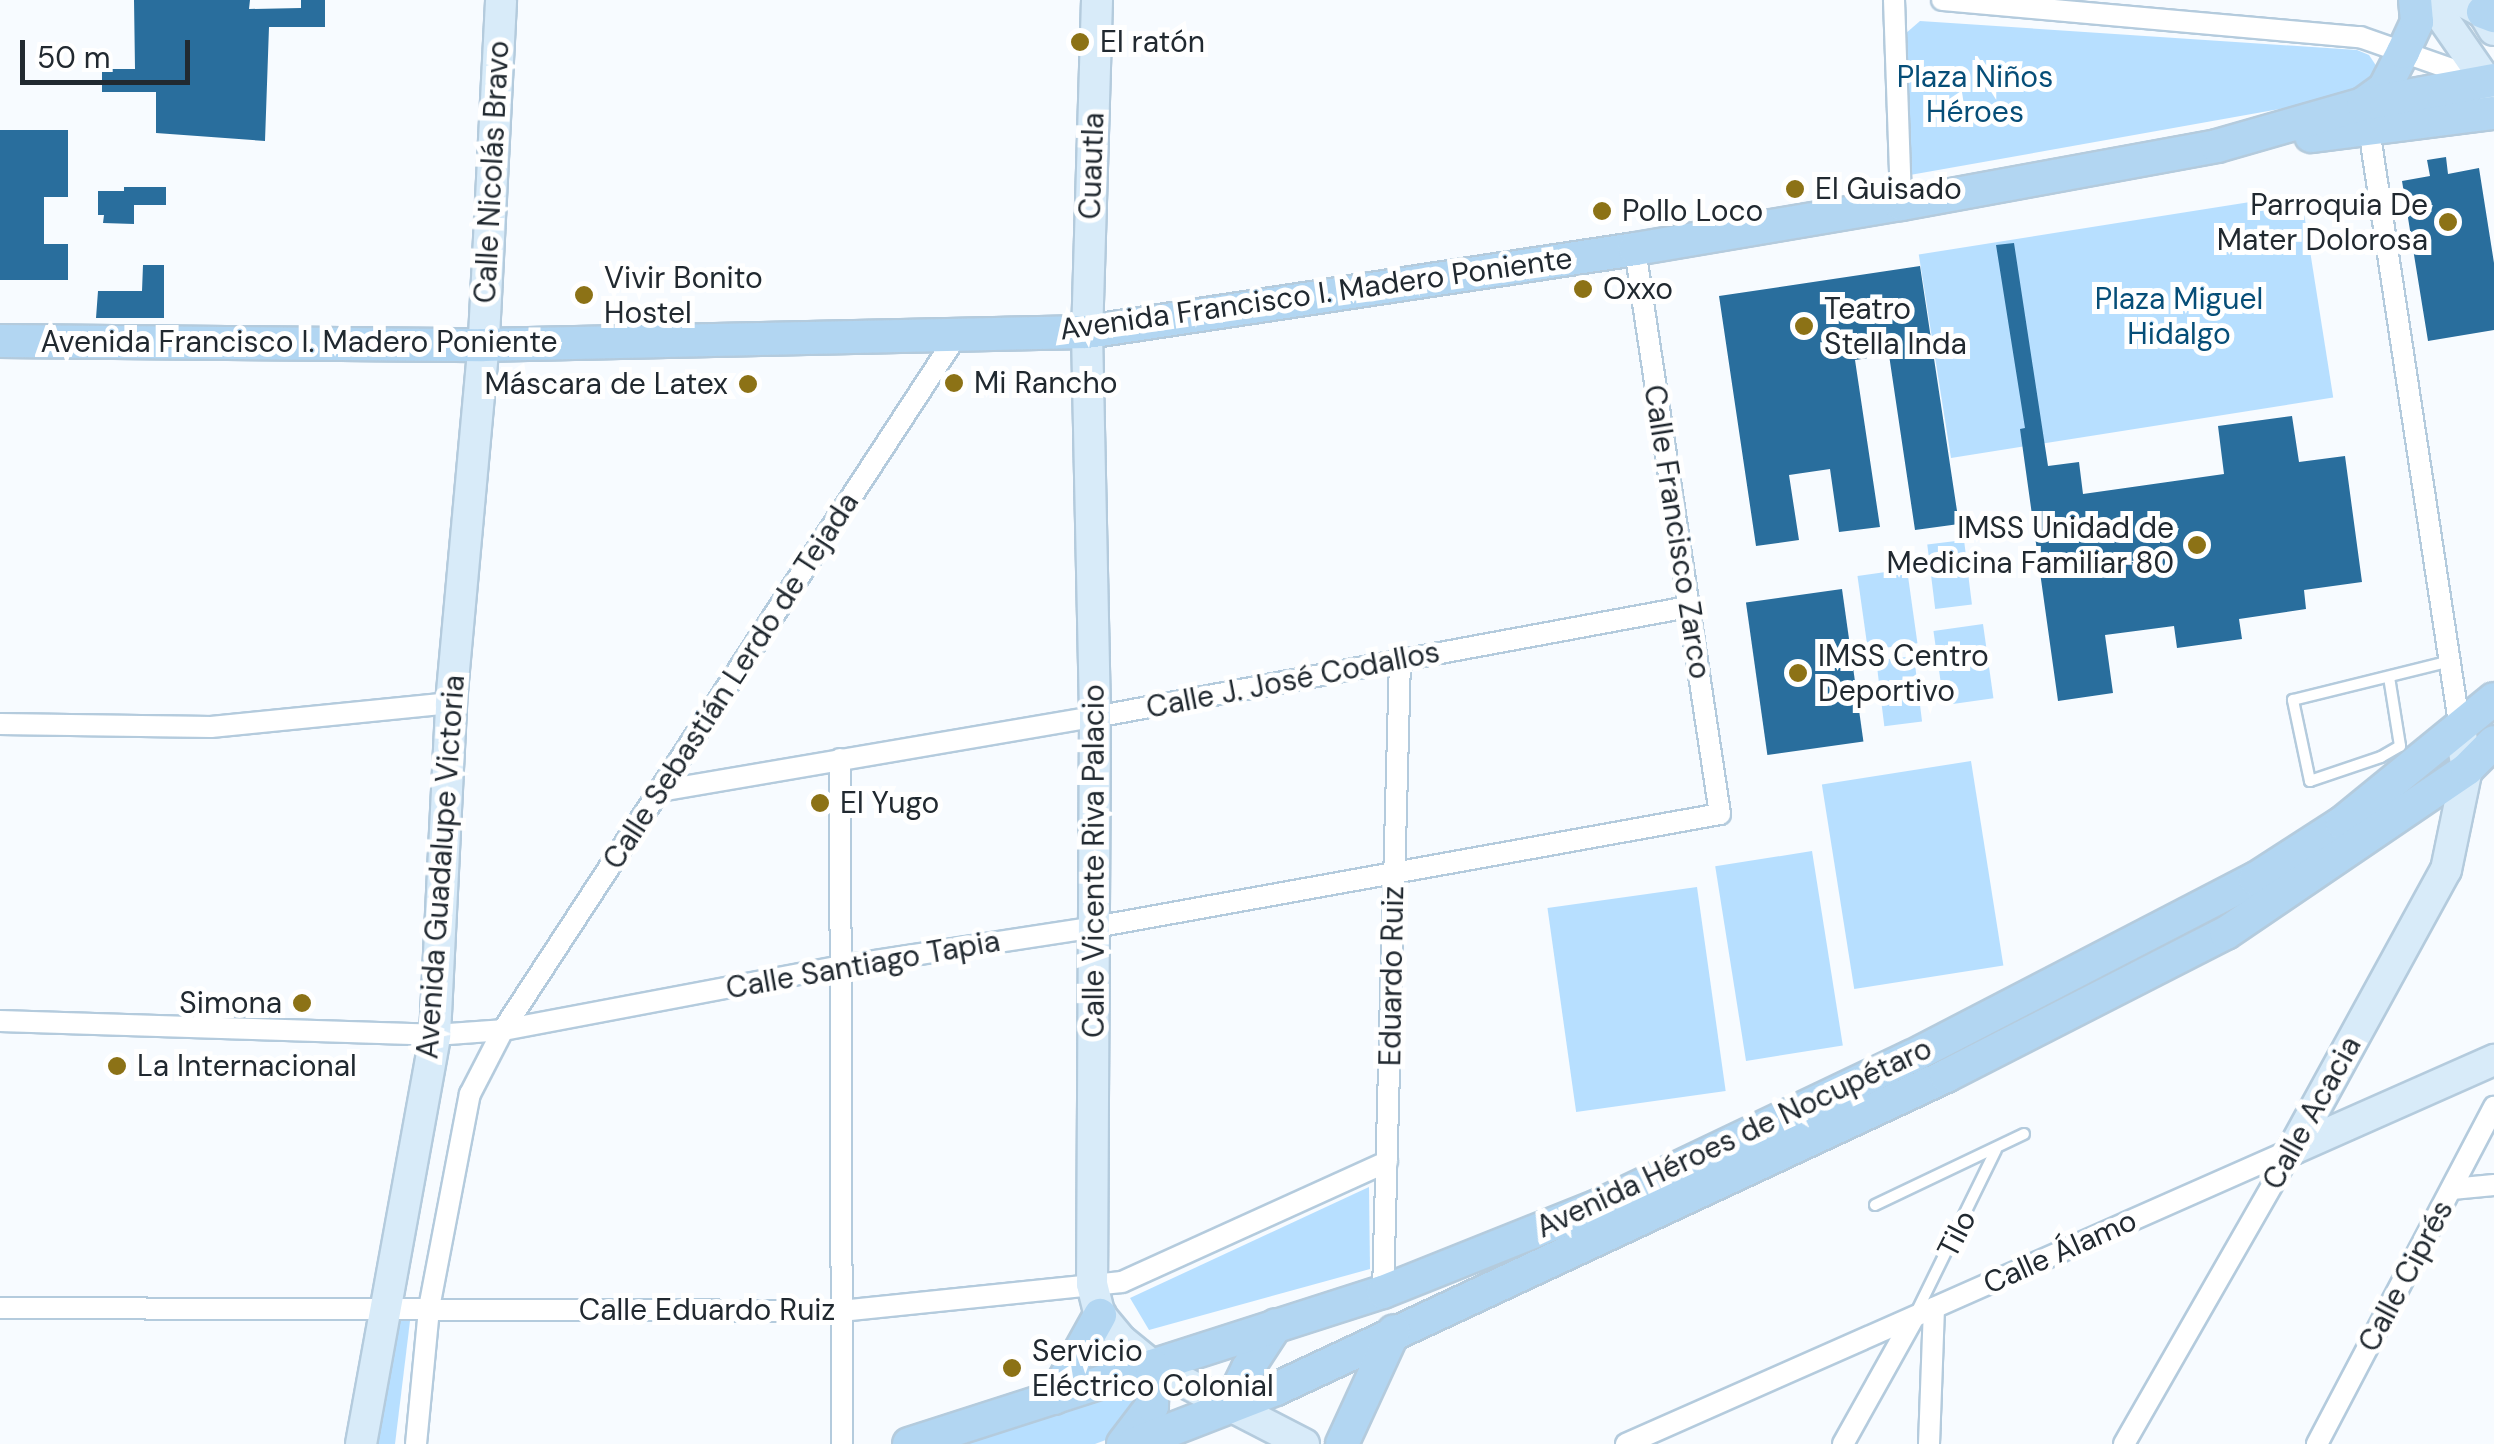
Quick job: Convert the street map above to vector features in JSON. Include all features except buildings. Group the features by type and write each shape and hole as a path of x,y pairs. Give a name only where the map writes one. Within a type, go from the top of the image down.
{"main road":[{"path":"2366,117 2384,90 2417,22 2415,0"},
{"name":"Avenida Francisco I. Madero Poniente","path":"0,340 483,345 1087,332 1635,249 1901,204 2492,91"},
{"name":"Avenida Héroes de Nocupétaro","path":"909,1444 1383,1292 1616,1198 1911,1057 2255,879 2342,822 2494,699"},
{"name":"Avenida Héroes de Nocupétaro","path":"1134,1444 1229,1407 1946,1076 2226,933 2466,768 2494,742"},
{"path":"1054,1398 1096,1299"},
{"path":"1229,1407 1276,1326"},
{"path":"1342,1444 1394,1331"},
{"path":"1124,1444 1152,1406 1153,1366"}],"street":[{"name":"Calle Nicolás Bravo","path":"483,345 501,0"},
{"name":"Cuautla","path":"1087,332 1098,0"},
{"path":"1894,0 1901,204"},
{"path":"1942,0 2360,37 2492,91"},
{"path":"2430,0 2492,91"},
{"path":"2366,117 2460,729"},
{"name":"Calle Francisco Zarco","path":"1635,249 1720,814"},
{"name":"Calle Sebastián Lerdo de Tejada","path":"504,1030 959,332"},
{"name":"Calle Vicente Riva Palacio","path":"1087,332 1094,717 1096,1299"},
{"name":"Avenida Guadalupe Victoria","path":"361,1444 434,1035 451,703 483,345"},
{"name":"Calle J. José Codallos","path":"660,791 1094,717 1688,607"},
{"name":"Eduardo Ruiz","path":"1383,1292 1400,660"},
{"path":"0,724 211,727 451,703"},
{"name":"Calle Acacia","path":"2124,1444 2293,1149 2446,870 2466,768 2460,729"},
{"path":"840,759 842,1444"},
{"name":"Calle Santiago Tapia","path":"0,1021 434,1035 504,1030 841,966 1095,927 1720,814"},
{"name":"Avenida Guadalupe Victoria","path":"416,1444 430,1308 470,1094 504,1030"},
{"name":"Calle Álamo","path":"1626,1444 2494,1060"},
{"name":"Calle Ciprés","path":"2318,1444 2494,1107"},
{"name":"Calle Eduardo Ruiz","path":"0,1308 383,1306 841,1311 1096,1299 1122,1282 1387,1162"},
{"path":"2452,1189 2494,1185"},
{"path":"1096,1299 1153,1366 1304,1444"},
{"path":"1930,1444 1934,1308"},
{"path":"1843,1444 1914,1316"}],"lane":[{"path":"2389,677 2400,746 2370,762 2310,782 2294,700 2452,661"},
{"path":"1875,1205 2024,1134"},
{"name":"Tilo","path":"1914,1316 1996,1150"}],"green space":[{"name":"Plaza Niños Héroes","path":"1920,21 2357,50 2369,55 2377,67 2364,94 1910,175 1905,34"},
{"name":"Plaza Miguel Hidalgo","path":"2301,194 2333,397 1951,458 1919,255"},
{"path":"1964,540 1972,605 1935,609 1927,545"},
{"path":"1907,569 1917,643 1868,650 1857,576"},
{"path":"1983,624 1993,698 1944,705 1933,631"},
{"path":"1914,656 1922,722 1884,726 1876,661"},
{"path":"1971,761 2003,965 1854,989 1822,785"},
{"path":"1812,851 1843,1046 1746,1061 1715,866"},
{"path":"1697,887 1726,1091 1576,1112 1547,908"},
{"path":"1369,1187 1370,1269 1149,1330 1130,1298"},
{"path":"396,1320 410,1321 395,1444 374,1444"},
{"path":"1141,1378 1149,1387 1111,1438 1095,1444 950,1444"}],"place":[{"name":"El ratón","path":"1080,42"},
{"name":"El Guisado","path":"1795,189"},
{"name":"Pollo Loco","path":"1602,211"},
{"name":"Parroquia De Mater Dolorosa","path":"2448,222"},
{"name":"Oxxo","path":"1583,289"},
{"name":"Vivir Bonito Hostel","path":"584,295"},
{"name":"Teatro Stella Inda","path":"1804,326"},
{"name":"Mi Rancho","path":"954,383"},
{"name":"Máscara de Latex","path":"748,384"},
{"name":"IMSS Unidad de Medicina Familiar 80","path":"2197,545"},
{"name":"IMSS Centro Deportivo","path":"1798,673"},
{"name":"El Yugo","path":"820,803"},
{"name":"Simona","path":"302,1003"},
{"name":"La Internacional","path":"117,1066"},
{"name":"Servicio Eléctrico Colonial","path":"1012,1368"}]}
